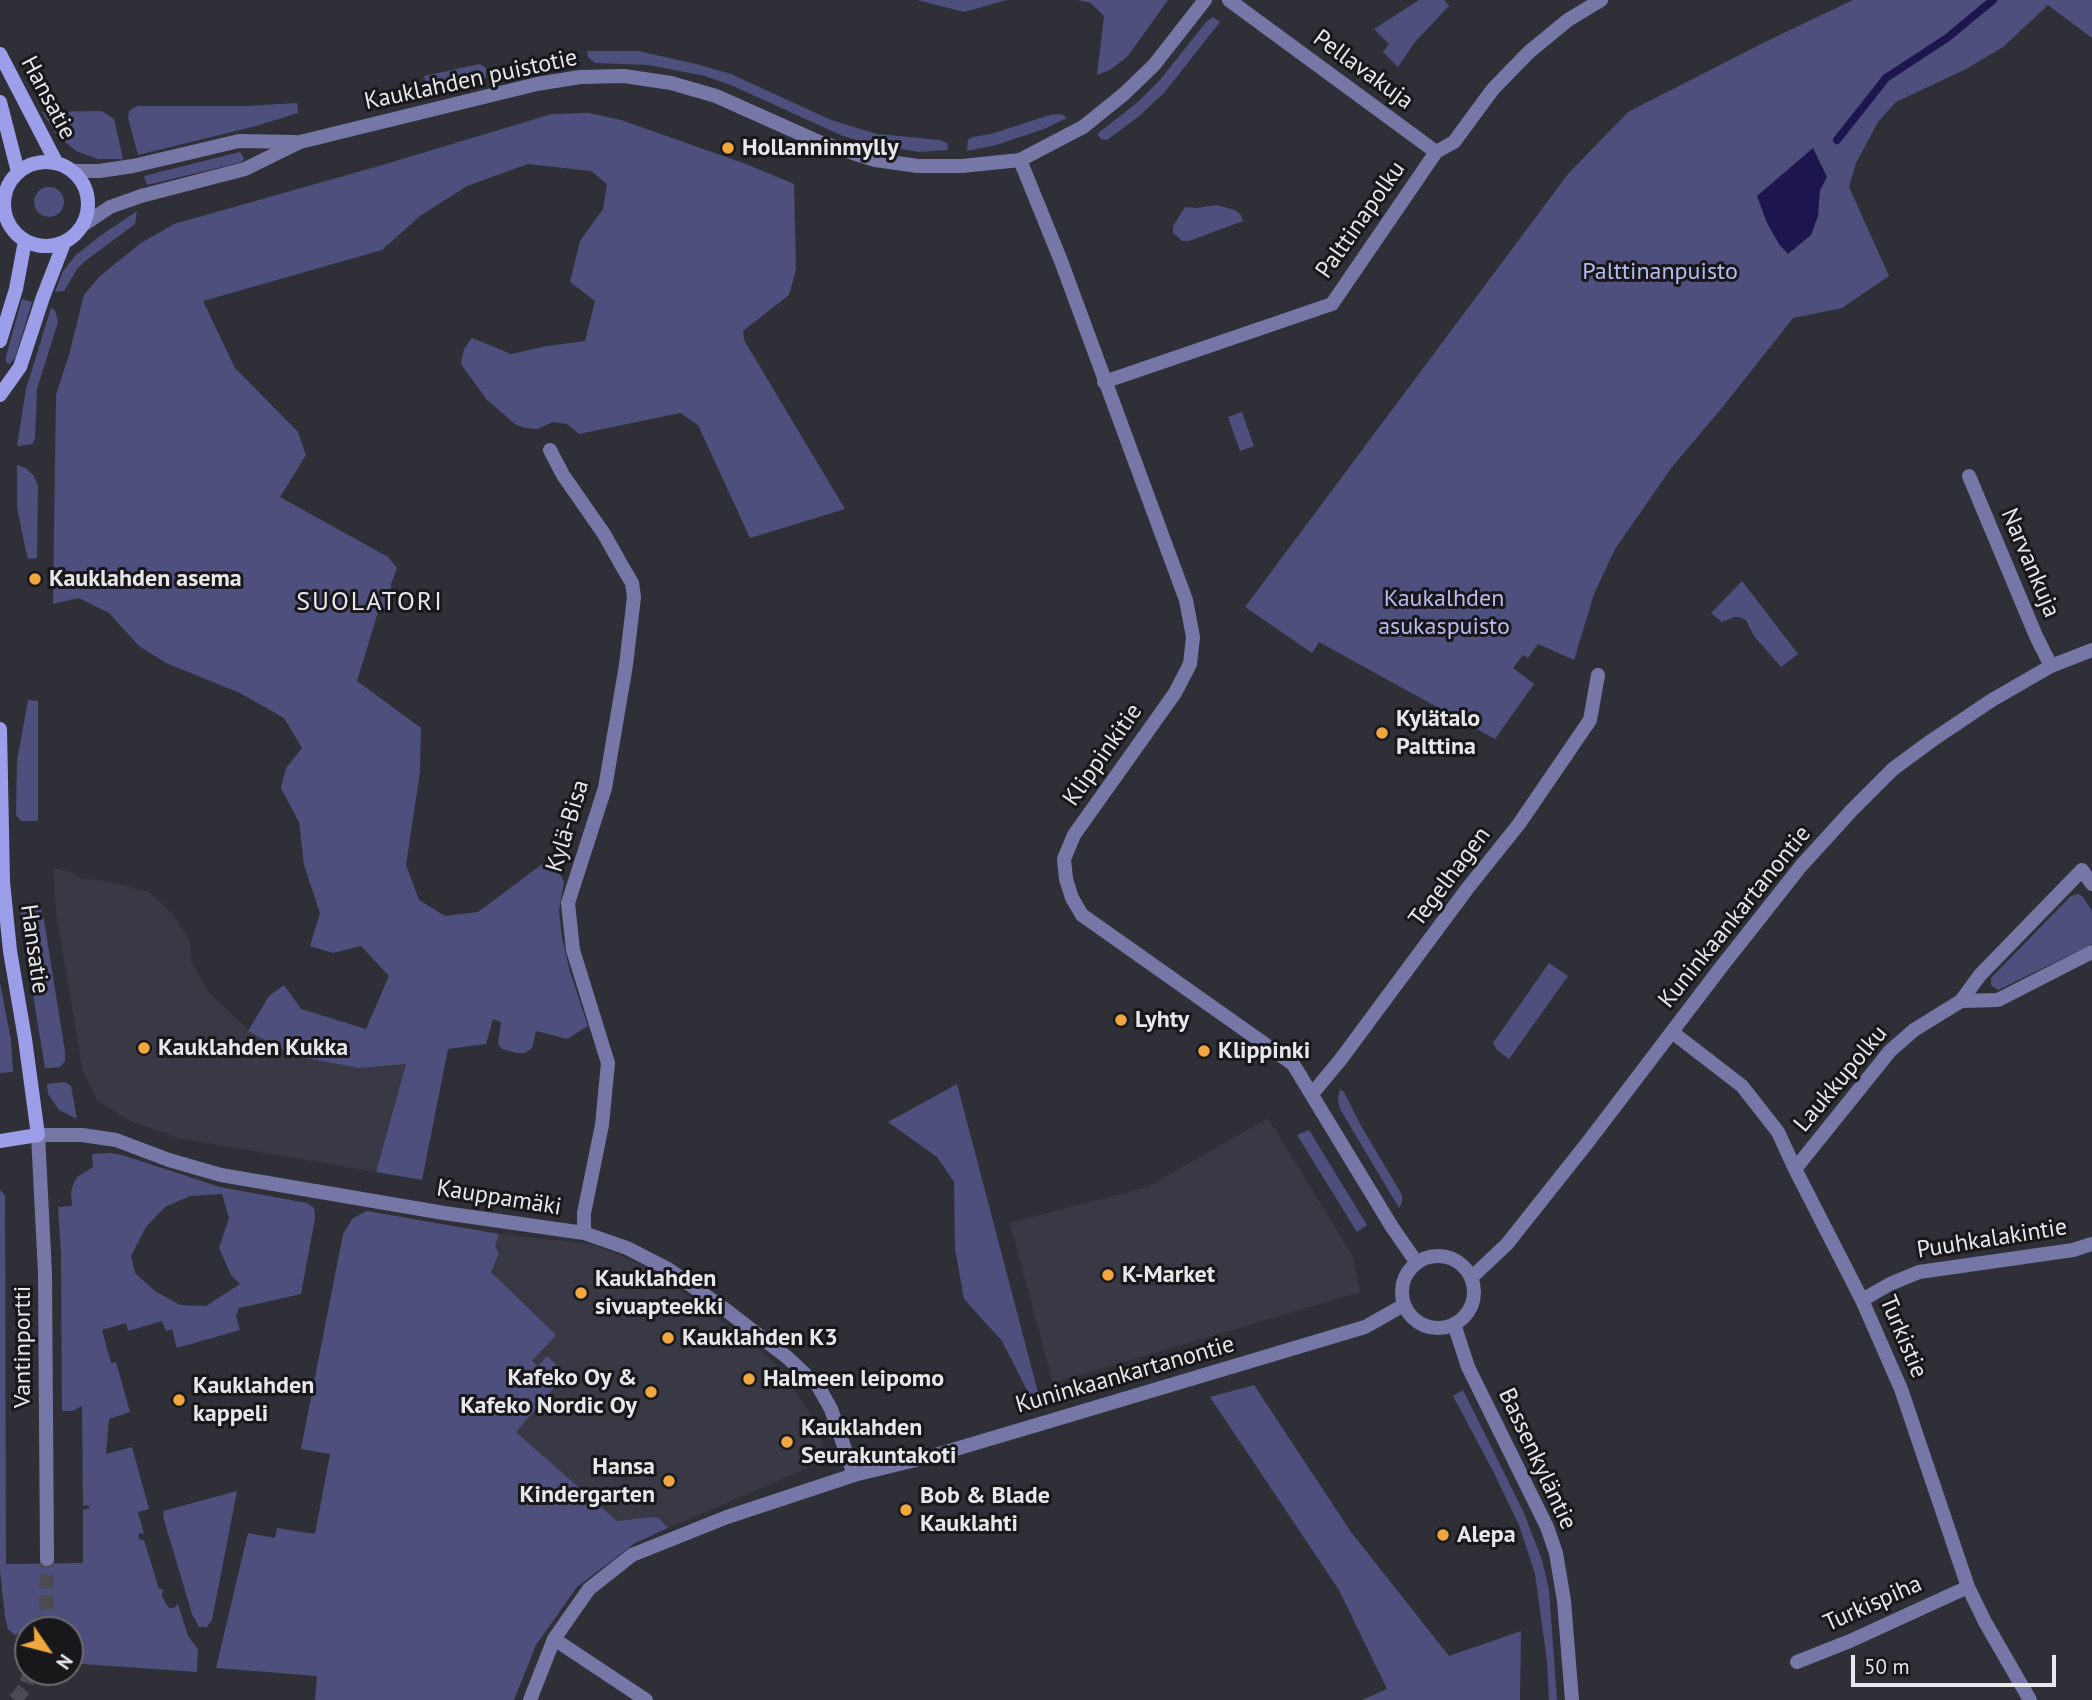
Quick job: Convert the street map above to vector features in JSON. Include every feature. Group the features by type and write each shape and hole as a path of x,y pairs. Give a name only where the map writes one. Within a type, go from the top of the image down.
{"main road":[{"name":"Hansatie","path":"0,54 56,162"},
{"name":"Hansatie","path":"0,103 18,172"},
{"path":"41,161 56,162 74,171 88,194 88,215 77,234 64,243 42,246 25,241 12,228 4,208 5,193 10,181 18,172 41,161"},
{"path":"0,341 16,289 25,241"},
{"path":"0,395 19,367 64,243"},
{"name":"Hansatie","path":"0,729 3,882 10,951 38,1135"},
{"path":"0,1141 38,1135"}],"street":[{"name":"Kauklahden puistotie","path":"83,225 110,207 245,169 300,142 537,84 580,77 624,76 671,83 716,96 819,142 875,160 918,166 962,166 1020,160 1083,127 1124,94 1154,65 1205,0"},
{"name":"Pellavakuja","path":"1229,0 1436,152"},
{"name":"Palttinapolku","path":"1104,382 1332,304 1436,152 1454,142 1493,89 1529,52 1568,20 1601,0"},
{"name":"Kauklahden puistotie","path":"74,171 99,171 133,166 239,141 300,142"},
{"name":"Klippinkitie","path":"1020,160 1061,261 1186,600 1194,637 1190,664 1175,693 1074,835 1064,859 1072,898 1082,915 1293,1064 1392,1227 1417,1263"},
{"name":"Kylä-Bisa","path":"550,450 563,475 604,534 632,583 635,597 605,788 568,903 573,950 608,1063 603,1115 584,1213 583,1233"},
{"name":"Narvankuja","path":"1969,476 2050,666"},
{"name":"Kuninkaankartanontie","path":"1471,1278 1507,1244 1801,866 1851,811 1893,769 1992,700 2050,666 2092,650"},
{"name":"Tegelhagen","path":"1312,1094 1527,813 1590,720 1598,675"},
{"name":"Laukkupolku","path":"1795,1169 1890,1051 1914,1030 1961,1001 1980,975 2082,870 2092,884"},
{"path":"1961,1001 1998,1000 2092,952"},
{"name":"Turkistie","path":"1672,1032 1742,1086 1778,1132 1862,1300 1901,1389 1968,1587 1984,1622 2030,1700"},
{"name":"Kauppamäki","path":"38,1135 82,1135 116,1140 169,1160 221,1175 456,1215 583,1233 627,1248 667,1269 726,1310 788,1358 818,1386 831,1409 854,1475"},
{"name":"Vantinportti","path":"38,1135 45,1273 47,1559"},
{"name":"Puuhkalakintie","path":"1862,1300 1919,1272 2073,1251 2092,1244"},
{"path":"1442,1256 1454,1260 1464,1267 1471,1278 1474,1294 1471,1307 1464,1317 1454,1324 1444,1328 1432,1328 1420,1324 1410,1316 1404,1305 1403,1283 1417,1263 1429,1257 1442,1256"},
{"name":"Kuninkaankartanontie","path":"530,1700 554,1639 589,1589 632,1555 727,1517 854,1475 932,1456 1365,1327 1404,1305"},
{"name":"Bassenkyläntie","path":"1454,1324 1468,1367 1547,1527 1556,1553 1567,1631 1572,1700"},
{"name":"Turkispiha","path":"1797,1662 1968,1587"},
{"path":"554,1639 646,1700"}],"shaded area":[{"path":"1813,148 1827,177 1820,190 1818,216 1811,235 1788,254 1767,223 1757,196"},
{"path":"53,868 71,872 81,879 101,880 149,892 180,925 190,943 191,961 208,991 249,1031 295,1056 359,1068 406,1064 376,1172 178,1138 130,1121 97,1100 83,1071 56,913"},
{"path":"1268,1118 1353,1257 1360,1292 1053,1383 1010,1223 1148,1187"},
{"path":"499,1234 590,1244 627,1258 662,1277 757,1347 783,1372 812,1417 828,1459 668,1528 659,1518 617,1521 516,1432 566,1374 547,1357 538,1366 458,1320 497,1277 491,1271 499,1253 495,1246"}],"green space":[{"path":"917,0 1007,0 964,12"},
{"path":"1077,0 1168,0 1128,56 1110,70 1097,75 1104,16 1091,3"},
{"path":"1419,0 1444,0 1449,6 1415,42 1398,67 1383,52 1389,44 1374,29"},
{"name":"Palttinanpuisto","path":"1853,0 2092,0 2092,38 2048,5 2003,47 1966,69 1896,102 1878,122 1856,163 1849,187 1889,276 1842,308 1793,318 1672,467 1615,549 1594,594 1574,660 1538,644 1528,658 1523,655 1513,668 1534,684 1495,739 1319,642 1312,653 1245,607 1568,174 1628,112"},
{"path":"1213,17 1220,22 1164,93 1107,140 1101,139 1097,134 1138,102 1160,80 1206,22"},
{"path":"587,51 638,51 696,64 731,74 831,120 877,134 940,140 947,143 948,150 919,152 870,144 843,136 705,76 649,65 595,63 588,57"},
{"path":"480,64 486,68 486,78 426,84 424,76"},
{"path":"297,103 298,113 138,155 128,118 129,111 137,106"},
{"path":"102,111 114,119 123,159 98,159 76,151 57,135 42,112"},
{"path":"589,113 621,120 746,164 794,184 796,270 789,295 743,331 744,340 845,509 750,538 698,425 680,413 579,434 567,424 553,422 537,429 525,428 515,424 487,400 461,364 464,349 472,338 511,354 585,341 595,301 570,282 580,241 603,209 607,184 591,171 528,164 467,186 420,216 382,250 203,301 235,368 298,432 306,455 280,497 388,557 397,568 391,584 391,606 378,612 357,681 421,728 420,772 406,865 419,900 445,916 478,912 553,856 564,883 559,910 562,938 588,1026 567,1039 536,1031 532,1048 525,1053 517,1053 502,1049 498,1044 501,1022 493,1019 486,1044 448,1049 422,1180 376,1172 406,1064 359,1068 295,1056 248,1031 269,996 284,985 301,1009 366,1029 389,976 361,946 333,953 310,946 320,913 304,865 299,822 281,788 286,768 302,748 284,718 240,693 166,663 139,646 109,613 79,598 53,604 56,395 84,295 100,276 141,243 174,224 552,114"},
{"path":"1061,114 1067,118 1044,129 996,145 967,151 968,140 972,137"},
{"path":"240,152 244,158 242,162 147,185 144,176"},
{"path":"49,187 60,191 64,202 60,213 49,217 38,213 34,202 38,191"},
{"path":"1216,205 1235,210 1243,221 1189,241 1182,241 1173,233 1173,226 1185,207"},
{"path":"137,211 135,224 84,262 64,291 55,292 63,271 76,255"},
{"path":"22,299 32,302 15,358 10,364 6,362 6,356"},
{"path":"51,308 55,310 58,322 37,389 35,439 32,444 17,446 26,389"},
{"path":"1242,412 1254,446 1240,451 1228,417"},
{"path":"17,465 26,468 34,476 38,486 37,558 28,559 24,542 17,507"},
{"path":"1742,581 1798,654 1781,667 1754,636 1746,620 1734,617 1722,622 1711,613"},
{"path":"28,700 38,701 38,821 21,821 16,815 17,761"},
{"path":"2078,894 2092,911 2092,944 1998,990 1991,985 1991,978 2071,896"},
{"path":"30,903 41,908 44,920 65,1052 65,1061 60,1067 45,1068 20,909"},
{"path":"1549,963 1568,976 1509,1059 1497,1050 1493,1043"},
{"path":"0,983 11,1040 13,1072 0,1073"},
{"path":"65,1082 71,1086 77,1119 59,1110 48,1094 47,1084"},
{"path":"957,1084 1040,1400 1033,1402 1002,1341 964,1299 955,1249 954,1182 937,1157 888,1122"},
{"path":"1340,1089 1402,1195 1399,1208 1340,1109"},
{"path":"1309,1130 1367,1225 1357,1232 1297,1135"},
{"path":"92,1154 122,1155 220,1187 307,1203 314,1208 315,1218 301,1294 239,1308 236,1316 240,1330 177,1348 172,1329 166,1331 162,1321 128,1331 126,1323 102,1330 111,1363 116,1362 130,1412 109,1419 106,1454 132,1447 149,1509 138,1512 144,1534 139,1533 138,1536 140,1540 144,1540 166,1604 169,1608 174,1608 178,1604 188,1636 198,1649 197,1672 84,1664 84,1616 14,1616 14,1634 8,1629 5,1617 0,1570 0,1190 5,1195 6,1564 83,1563 83,1510 90,1508 88,1505 83,1506 82,1406 72,1411 62,1411 58,1207 72,1206 71,1192 77,1177 93,1167","holes":["222,1194 229,1218 219,1248 231,1275 240,1284 206,1306 180,1305 155,1291 135,1273 131,1256 146,1227 165,1207 190,1196"]},
{"path":"367,1211 499,1234 495,1246 499,1253 491,1272 556,1335 532,1361 538,1366 547,1356 566,1374 516,1432 617,1521 659,1518 668,1528 635,1543 577,1587 536,1645 514,1700 315,1700 317,1676 216,1668 248,1533 275,1538 277,1528 315,1534 330,1454 301,1449 343,1234 353,1218"},
{"path":"1254,1385 1351,1532 1449,1656 1521,1631 1520,1700 1362,1700 1387,1689 1339,1590 1210,1397"},
{"path":"1463,1390 1524,1513 1542,1560 1549,1590 1557,1700 1549,1700 1547,1661 1535,1574 1519,1525 1453,1396"},
{"path":"237,1491 212,1620 207,1627 199,1627 192,1614 163,1511"}],"waterway":[{"path":"1837,140 1886,78 1947,38 1993,0"}],"tunnel":[{"path":"46,1616 47,1559"},
{"path":"15,1700 26,1686"}],"place":[{"name":"Hollanninmylly","path":"728,148"},
{"name":"Kauklahden asema","path":"35,579"},
{"name":"Kylätalo Palttina","path":"1382,733"},
{"name":"Lyhty","path":"1121,1020"},
{"name":"Kauklahden Kukka","path":"144,1048"},
{"name":"Klippinki","path":"1204,1051"},
{"name":"K-Market","path":"1108,1275"},
{"name":"Kauklahden sivuapteekki","path":"581,1293"},
{"name":"Kauklahden K3","path":"668,1338"},
{"name":"Halmeen leipomo","path":"749,1379"},
{"name":"Kafeko Oy & Kafeko Nordic Oy","path":"651,1392"},
{"name":"Kauklahden kappeli","path":"179,1400"},
{"name":"Kauklahden Seurakuntakoti","path":"787,1442"},
{"name":"Hansa Kindergarten","path":"669,1481"},
{"name":"Bob & Blade Kauklahti","path":"906,1510"},
{"name":"Alepa","path":"1443,1535"}],"district":[{"name":"SUOLATORI","path":"370,603"}],"park label":[{"name":"Kaukalhden asukaspuisto","path":"1444,613"}]}
